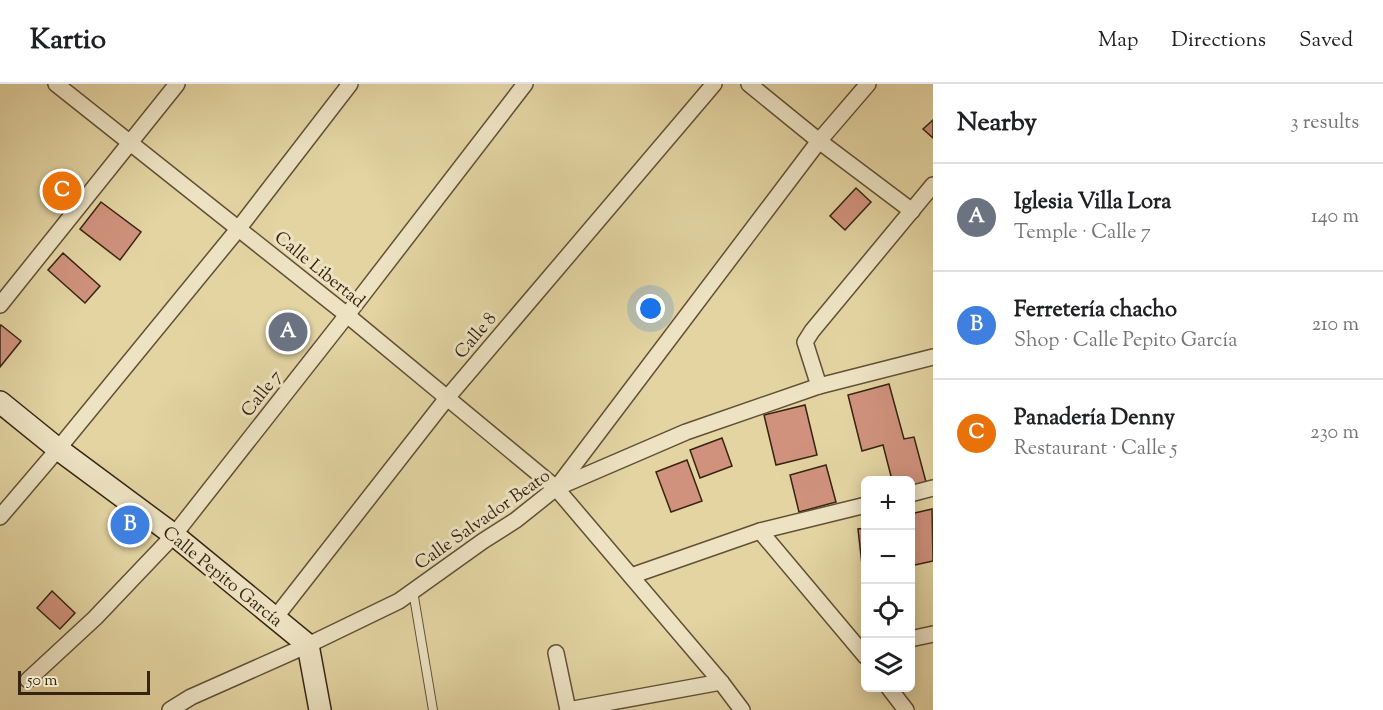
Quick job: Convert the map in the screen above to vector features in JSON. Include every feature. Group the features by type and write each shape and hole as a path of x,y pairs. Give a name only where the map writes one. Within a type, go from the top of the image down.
{"street":[{"name":"Calle Libertad","path":"56,84 239,228 556,488 721,682 742,710"},
{"path":"0,305 177,84"},
{"path":"0,518 239,228 350,84"},
{"name":"Calle 7","path":"28,680 95,618 174,535 525,84"},
{"name":"Calle 8","path":"275,618 447,398 714,84"},
{"path":"748,84 912,211"},
{"path":"556,488 819,141 868,84"},
{"path":"819,386 804,342 933,185"},
{"name":"Calle Salvador Beato","path":"170,710 191,698 399,601 516,520 556,488 686,432 819,386 933,357"},
{"name":"Calle Pepito García","path":"0,402 58,449 174,535 308,645"},
{"path":"915,493 933,488"},
{"path":"631,576 760,531 861,506"},
{"path":"760,531 861,649"},
{"path":"915,638 933,634"},
{"path":"308,645 320,710"},
{"path":"556,653 568,710 721,682"},
{"path":"893,692 906,710"}],"lane":[{"path":"413,591 433,710"}],"building":[{"path":"933,120 933,138 923,129"},
{"path":"856,188 871,202 845,230 830,216"},
{"path":"101,202 141,232 120,260 80,229"},
{"path":"63,253 100,286 85,303 48,270"},
{"path":"1,325 21,341 0,367 0,327"},
{"path":"889,384 904,439 914,437 926,482 915,485 915,476 891,476 883,445 862,451 848,395"},
{"path":"805,405 817,455 776,465 764,415"},
{"path":"722,438 732,466 700,478 690,450"},
{"path":"687,460 702,501 671,512 656,472"},
{"path":"826,465 836,502 799,512 790,475"},
{"path":"932,509 933,561 915,565 915,530 915,513"},
{"path":"858,529 861,529 861,556"},
{"path":"52,591 75,613 60,629 37,608"}],"place":[{"name":"Panadería Denny","path":"62,191"},
{"name":"Iglesia Villa Lora","path":"288,332"},
{"name":"Ferretería chacho","path":"130,525"}]}
